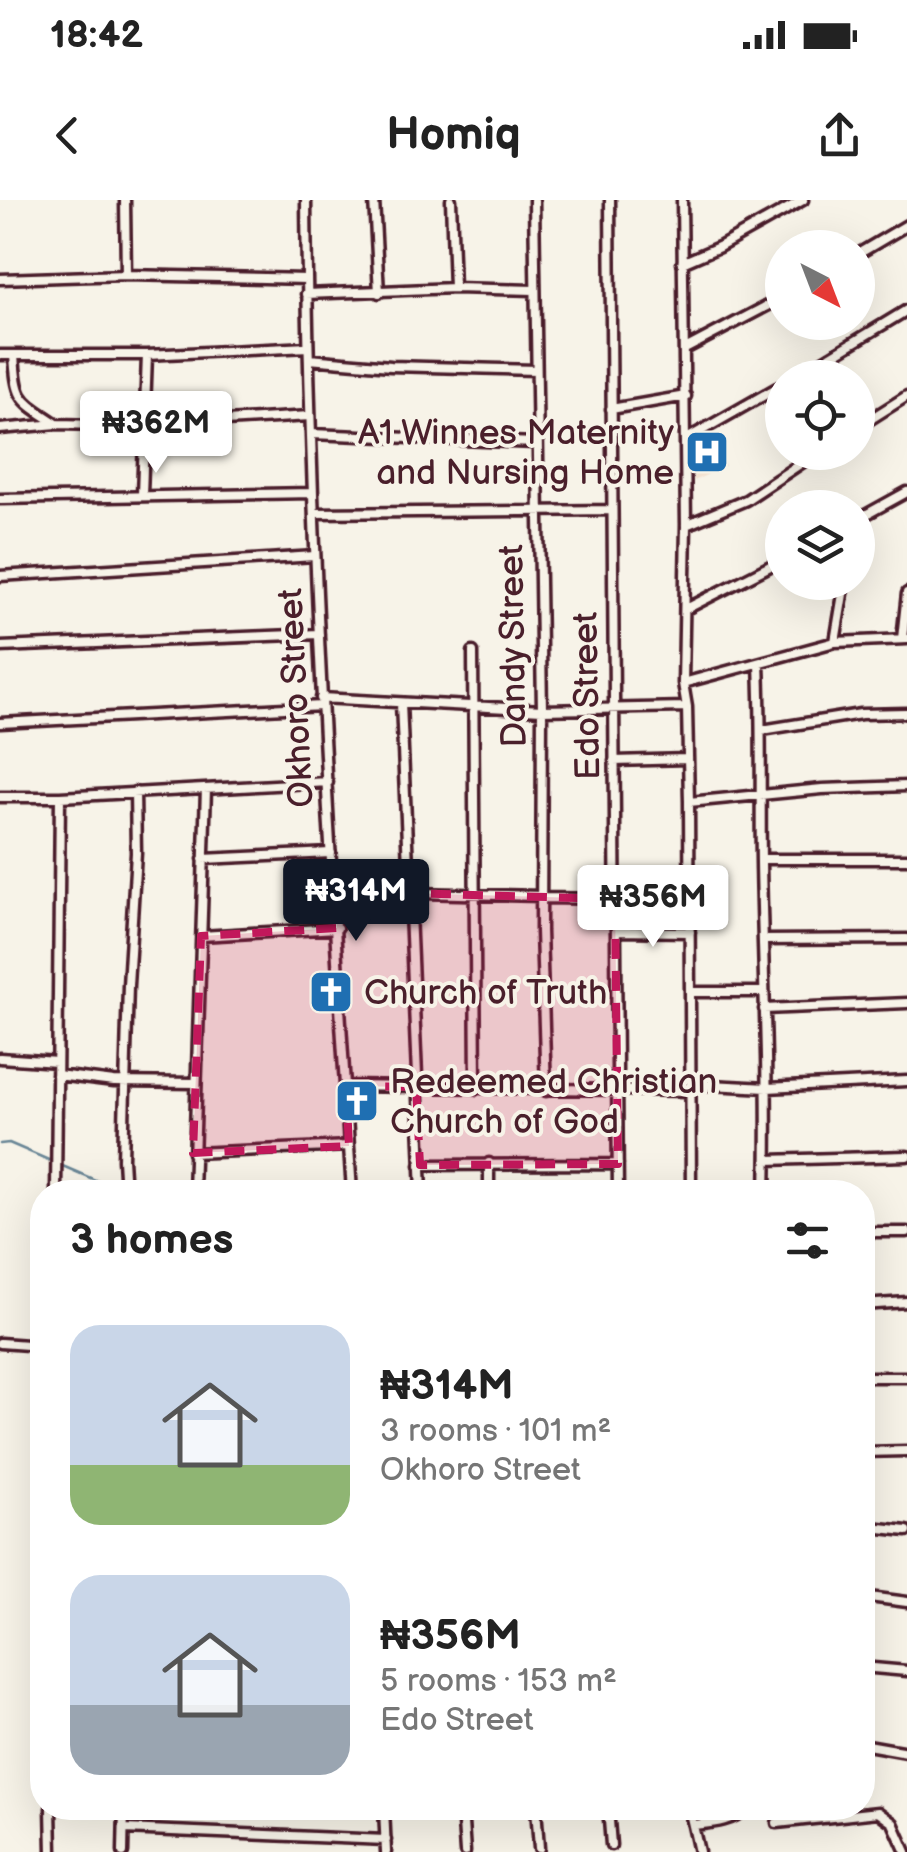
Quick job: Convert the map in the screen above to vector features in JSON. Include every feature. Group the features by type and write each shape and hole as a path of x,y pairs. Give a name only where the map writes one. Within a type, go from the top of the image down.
{"street":[{"path":"125,200 126,276"},
{"name":"Okhoro Street","path":"306,200 315,556 351,1180"},
{"path":"374,200 378,293"},
{"path":"451,200 454,288"},
{"name":"Dandy Street","path":"534,200 546,1090"},
{"name":"Edo Street","path":"610,200 618,1180"},
{"path":"682,200 686,396 683,683 689,802 691,1180"},
{"path":"682,263 803,200"},
{"path":"875,244 907,225"},
{"path":"0,279 307,279"},
{"path":"306,294 454,288 534,290"},
{"path":"685,349 765,307"},
{"path":"825,360 907,310"},
{"path":"0,355 146,355 308,347"},
{"path":"14,355 22,400 56,424"},
{"path":"142,495 146,355"},
{"path":"309,359 391,366 536,370"},
{"path":"685,440 765,394"},
{"path":"611,409 686,396"},
{"path":"875,416 907,396"},
{"path":"0,429 56,424 144,426 310,416"},
{"path":"312,434 536,443"},
{"path":"686,524 746,500 791,470"},
{"path":"875,510 907,492"},
{"path":"0,499 313,493"},
{"path":"314,513 612,510"},
{"path":"0,576 315,556"},
{"path":"686,609 765,569"},
{"path":"683,683 835,642 904,639 907,593"},
{"path":"835,642 842,600"},
{"path":"0,647 319,634"},
{"path":"472,652 476,1089"},
{"path":"758,664 768,1088 766,1180"},
{"path":"0,723 322,702 542,710 687,707"},
{"path":"400,704 421,1180"},
{"path":"762,730 861,714 907,713"},
{"path":"614,761 688,759"},
{"path":"0,797 328,782"},
{"path":"689,802 907,786"},
{"path":"192,1180 206,788"},
{"path":"123,1180 136,853 134,792"},
{"path":"56,1180 60,797"},
{"path":"204,859 331,853"},
{"path":"761,859 907,859"},
{"path":"335,890 615,899"},
{"path":"202,936 336,928"},
{"path":"616,931 690,932"},
{"path":"763,940 907,938"},
{"path":"691,992 763,992"},
{"path":"764,1009 907,1004"},
{"path":"0,1058 57,1062"},
{"path":"57,1075 196,1084"},
{"path":"346,1086 617,1092 907,1082"},
{"path":"193,1153 349,1146"},
{"path":"766,1160 907,1156"},
{"path":"489,1164 490,1180"},
{"path":"420,1166 618,1164"},
{"path":"875,1232 907,1232"},
{"path":"875,1304 907,1302"},
{"path":"0,1342 30,1345"},
{"path":"875,1376 907,1377"},
{"path":"875,1452 907,1451"},
{"path":"875,1527 907,1531"},
{"path":"875,1598 907,1602"},
{"path":"875,1668 907,1671"},
{"path":"875,1746 907,1752"},
{"path":"875,1812 893,1823 906,1852"},
{"path":"51,1820 52,1852"},
{"path":"123,1852 124,1820"},
{"path":"385,1820 386,1852"},
{"path":"463,1820 466,1852"},
{"path":"537,1820 539,1848"},
{"path":"609,1820 611,1846"},
{"path":"692,1820 699,1852"},
{"path":"693,1826 721,1820"},
{"path":"776,1823 804,1820"},
{"path":"124,1829 386,1840"}],"highlighted area":[{"path":"335,891 615,899 618,1164 420,1165 416,1087 346,1086 349,1146 193,1153 201,936 337,928"}],"shaded area":[{"name":"A1 Winnes Maternity and Nursing Home","path":"713,431 718,436 725,466 694,481 690,440"}],"waterway":[{"path":"0,1144 9,1143 95,1180"}],"place":[{"name":"A1 Winnes Maternity and Nursing Home","path":"707,452"},
{"name":"Church of Truth","path":"331,992"},
{"name":"Redeemed Christian Church of God","path":"357,1101"}]}
